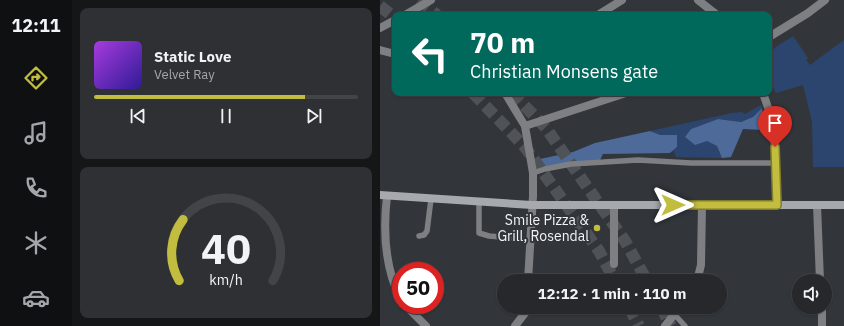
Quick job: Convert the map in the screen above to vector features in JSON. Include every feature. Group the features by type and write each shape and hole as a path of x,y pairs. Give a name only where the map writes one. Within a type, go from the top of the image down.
{"main road":[{"path":"383,195 532,205 844,205"}],"street":[{"path":"410,12 431,0"},
{"path":"603,12 622,0"},
{"path":"698,0 713,12"},
{"path":"772,35 808,13 825,0"},
{"path":"380,28 392,22"},
{"path":"380,50 392,53"},
{"path":"508,96 525,126 532,173 528,274"},
{"path":"525,126 617,96"},
{"path":"764,96 774,125 777,205"},
{"path":"383,195 385,245 392,280"},
{"path":"614,205 614,264"},
{"path":"699,274 701,266 702,205"},
{"path":"817,205 820,274"},
{"path":"414,314 426,326"},
{"path":"515,326 524,314"},
{"path":"822,314 822,326"},
{"path":"665,326 675,315"}],"lane":[{"path":"532,173 571,164 638,160 691,163 775,163"},
{"path":"419,236 424,235 428,231 431,199"},
{"path":"479,202 479,233 489,236 514,238"},
{"path":"675,315 685,326"}],"shaded area":[{"path":"793,36 808,58 806,60 810,65 844,40 844,167 813,167 812,122 803,85 776,93 772,82 772,51"},
{"path":"761,105 762,108 753,117 741,122 718,119 691,129 685,138 707,141 717,146 722,158 676,157 673,150 677,147 650,131 732,113 742,112 745,114"},
{"path":"762,108 765,130 743,129 731,157 722,158 717,146 707,141 695,145 685,137 691,129 718,119 741,122 753,117"},
{"path":"650,131 660,135 677,135 677,147 670,153 603,154 600,160 538,169 536,166 535,160 573,152 595,143"}],"tunnel":[{"path":"419,0 433,12"},
{"path":"380,6 392,16"},
{"path":"476,96 525,147 599,251 611,274"},
{"path":"515,96 546,128 625,241 643,274"},
{"path":"633,314 639,326"},
{"path":"665,314 671,326"}],"place":[{"name":"Smile Pizza & Grill, Rosendal","path":"597,228"}],"route":[{"path":"673,205 777,205 775,147"}]}
